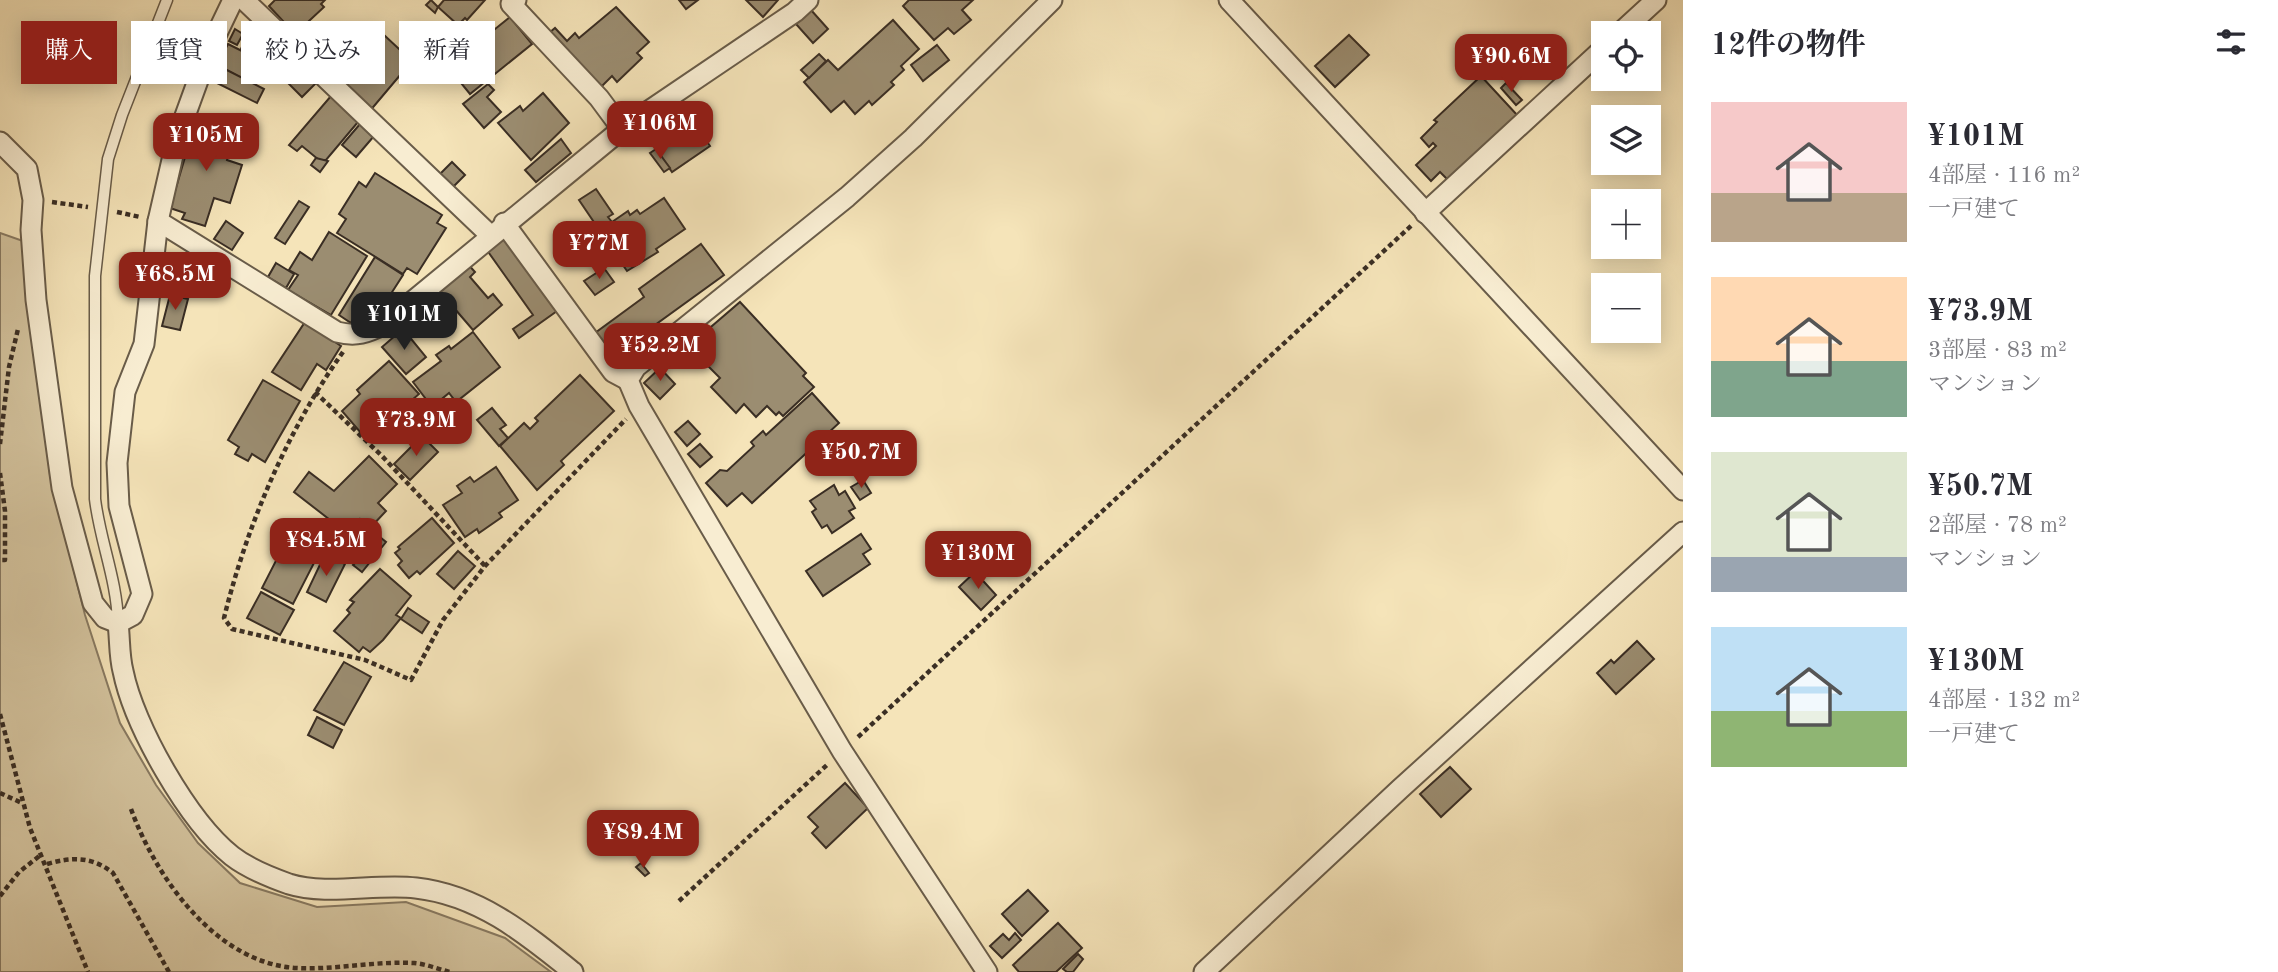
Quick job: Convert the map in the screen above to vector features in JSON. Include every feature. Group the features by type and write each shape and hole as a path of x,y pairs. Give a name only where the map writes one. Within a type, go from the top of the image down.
{"street":[{"path":"0,142 27,169 33,200 31,230 39,317 61,488 93,603 105,618 118,623 133,615 142,594 119,506 117,463 125,392 144,344 158,221 177,138 209,50 233,0"},
{"path":"244,0 497,229 613,372 628,380 639,406 842,751 987,972"},
{"path":"516,0 511,4 599,98 622,129"},
{"path":"158,221 337,331 352,336 368,333 385,324 497,229 622,129 784,20 808,0"},
{"path":"628,380 636,367 837,205 903,147 1052,0"},
{"path":"1229,0 1683,490"},
{"path":"1633,21 1656,0"},
{"path":"1425,213 1591,60"},
{"path":"1204,972 1400,789 1683,533"},
{"path":"118,623 122,671 150,744 192,813 232,857 291,884 348,889 416,888 467,901 518,927 573,972"}],"lane":[{"path":"118,623 117,598 98,528 94,499 95,276 108,159 122,115 167,0"}],"path":[{"path":"679,901 1425,213"},
{"path":"0,444 9,367 18,326 39,317"},
{"path":"352,336 315,392 261,502 224,618 232,629 365,660 411,680 443,620 485,566 544,501 639,406"},
{"path":"315,392 382,456 485,566"},
{"path":"0,473 5,511 5,560 0,560"},
{"path":"0,714 23,803 88,972"},
{"path":"0,793 23,803"},
{"path":"131,808 140,833 174,889 211,930 249,957 295,968 416,963 450,972"},
{"path":"0,896 19,872 42,854"},
{"path":"46,864 64,859 85,859 103,865 113,873 169,972"}],"shaded area":[{"path":"0,233 23,241 50,475 85,615 120,723 156,785 198,843 240,883 317,907 406,902 505,938 551,972 0,972"}],"building":[{"path":"275,0 325,0 321,4 324,7 309,21 283,21 269,6"},
{"path":"431,0 438,7 435,13 426,5"},
{"path":"444,0 485,0 467,20 465,18 462,21 454,21 438,7"},
{"path":"679,0 698,0 686,9"},
{"path":"746,0 778,0 763,17"},
{"path":"909,0 973,0 962,10 971,20 954,34 948,28 934,40 903,6"},
{"path":"616,7 649,42 637,53 642,58 617,82 612,76 601,87 549,33 555,28 567,41 575,33 579,38"},
{"path":"811,10 828,29 813,43 796,24"},
{"path":"510,17 532,44 495,74 495,29"},
{"path":"893,20 919,49 901,66 904,70 891,82 894,85 872,105 869,101 855,114 844,101 831,112 804,82 828,60 838,70"},
{"path":"235,29 241,33 237,45 229,41"},
{"path":"1349,35 1369,55 1335,87 1315,66"},
{"path":"385,36 399,49 399,76 369,112 339,84 385,84"},
{"path":"228,44 241,50 241,78 227,70"},
{"path":"937,45 949,60 923,81 911,65"},
{"path":"819,54 826,61 809,78 801,70"},
{"path":"227,70 241,77 241,84 254,84 264,89 257,103 219,84 227,84"},
{"path":"1481,76 1518,116 1449,181 1440,172 1431,181 1416,165 1436,146 1433,143 1429,147 1421,138 1437,122 1434,120"},
{"path":"1506,83 1522,100 1516,105 1501,88"},
{"path":"289,84 315,84 302,97"},
{"path":"462,84 482,84 470,94"},
{"path":"488,84 494,90 487,97 501,112 484,128 463,104"},
{"path":"543,93 569,123 531,160 498,123 520,106 523,111"},
{"path":"331,96 358,122 326,160 319,160 302,146 297,151 289,145"},
{"path":"665,105 679,126 664,135 660,129 657,131 647,117"},
{"path":"196,120 236,132 227,160 242,165 230,203 214,198 205,226 182,219 185,213 170,208"},
{"path":"693,122 710,146 672,172 656,149"},
{"path":"360,124 374,136 356,157 342,145"},
{"path":"561,139 571,153 536,182 525,170"},
{"path":"656,149 670,168 664,172 650,153"},
{"path":"316,158 328,161 320,172 311,165"},
{"path":"452,162 465,175 447,193 434,180"},
{"path":"375,173 442,215 437,223 446,228 417,274 407,268 403,274 337,233 346,219 339,214 359,182 366,187"},
{"path":"596,189 613,214 608,217 612,222 628,211 630,215 637,210 640,214 664,198 685,229 656,249 658,252 627,271 579,200"},
{"path":"299,201 309,207 285,244 275,238"},
{"path":"226,221 243,233 232,250 214,239"},
{"path":"329,232 367,256 331,315 288,290 298,275 289,270 300,252 312,260"},
{"path":"496,238 506,238 557,311 519,338 513,329 533,315 484,246"},
{"path":"701,244 724,275 612,356 595,333 644,297 639,289"},
{"path":"375,257 403,275 378,314 370,309 363,322 354,317 351,323 339,315"},
{"path":"466,262 475,272 470,277 488,298 493,294 502,305 473,330 436,287"},
{"path":"276,263 294,274 286,288 268,277"},
{"path":"604,268 614,282 595,295 584,281"},
{"path":"170,295 188,299 180,330 162,326"},
{"path":"740,302 806,373 803,376 814,387 783,416 779,412 776,415 767,406 756,417 744,404 736,413 711,387 720,378 708,366 713,361 703,351 707,347 698,338"},
{"path":"305,322 341,346 326,370 317,364 301,390 272,372"},
{"path":"403,329 426,357 406,374 382,347"},
{"path":"473,332 500,367 456,402 449,393 432,407 413,382 441,361 436,355 449,346 451,349"},
{"path":"693,338 703,350 689,361 680,349"},
{"path":"389,361 419,394 397,413 399,416 367,440 342,411 360,394 357,390"},
{"path":"660,368 675,384 660,399 644,383"},
{"path":"580,375 614,411 561,461 564,465 537,490 500,446 524,423 530,429 538,421 535,418"},
{"path":"263,380 300,401 265,462 252,454 248,461 235,454 239,447 228,440"},
{"path":"812,393 839,423 752,503 742,493 727,506 706,483 720,470 727,471 754,446 751,442 763,431 766,435"},
{"path":"492,408 506,425 500,429 508,438 499,446 477,420"},
{"path":"688,421 700,434 687,446 675,432"},
{"path":"422,436 438,452 410,480 394,464"},
{"path":"700,444 712,457 700,467 688,454"},
{"path":"369,456 397,484 378,503 386,511 370,528 360,519 352,530 346,525 343,530 294,492 309,472 334,491"},
{"path":"496,467 518,500 499,513 502,517 479,533 477,529 465,537 443,505 462,493 457,486 470,477 474,482"},
{"path":"863,480 871,493 860,500 851,487"},
{"path":"834,485 839,495 845,491 855,508 849,511 854,518 832,533 827,525 822,528 812,512 816,509 810,501"},
{"path":"432,518 454,543 420,574 417,571 409,578 398,565 402,561 395,553 400,549 398,547"},
{"path":"360,521 386,542 362,572 353,565 358,560 340,546"},
{"path":"861,534 871,549 863,554 870,564 823,596 806,571"},
{"path":"284,545 315,561 293,604 262,588"},
{"path":"458,551 475,566 454,589 437,574"},
{"path":"325,554 345,564 326,602 307,592"},
{"path":"380,569 411,596 396,615 401,618 383,640 370,652 363,647 359,652 334,631 350,613 347,610 354,602 350,600"},
{"path":"975,572 996,595 981,610 959,587"},
{"path":"261,592 294,610 280,635 247,618"},
{"path":"408,608 429,622 422,633 401,619"},
{"path":"1637,641 1654,659 1616,694 1597,673 1611,660 1614,663"},
{"path":"344,662 371,677 344,725 314,710"},
{"path":"317,717 342,730 333,748 308,735"},
{"path":"1450,767 1471,789 1441,817 1420,794"},
{"path":"845,783 868,808 826,848 812,833 818,827 808,817"},
{"path":"641,863 649,873 645,876 636,867"},
{"path":"1028,890 1048,911 1022,936 1002,914"},
{"path":"1058,923 1082,948 1056,972 1019,972 1013,965"},
{"path":"1015,933 1021,940 1002,958 990,946 1003,934 1009,940"},
{"path":"1078,954 1083,959 1073,972 1063,969"}]}
